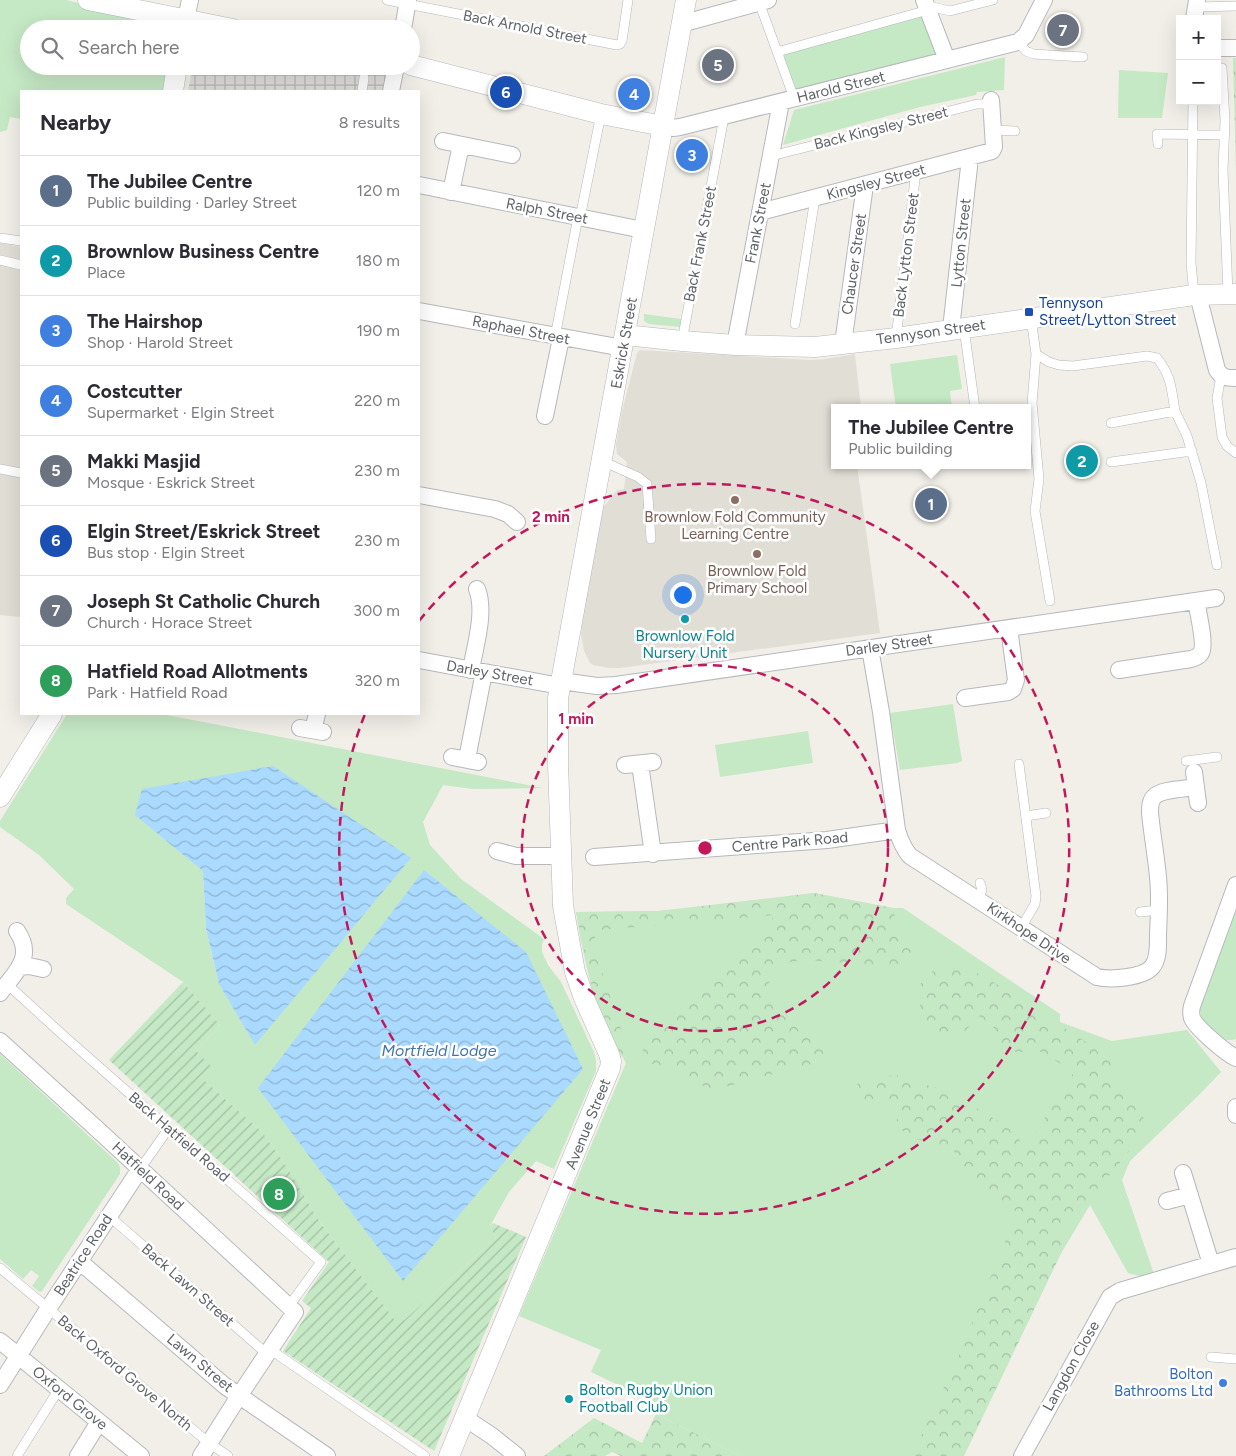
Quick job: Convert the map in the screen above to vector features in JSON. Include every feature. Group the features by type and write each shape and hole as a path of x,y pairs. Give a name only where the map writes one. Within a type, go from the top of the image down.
{"street":[{"path":"88,0 169,20"},
{"path":"186,20 190,0"},
{"name":"Eskrick Street","path":"561,684 663,126 681,24 683,0"},
{"path":"1018,42 1026,35 1044,0"},
{"path":"404,20 407,2"},
{"path":"681,24 757,2"},
{"path":"931,4 948,60"},
{"name":"Harold Street","path":"663,126 677,128 1018,42"},
{"path":"1221,48 1236,48"},
{"path":"420,67 601,114 663,126"},
{"path":"173,90 176,75"},
{"path":"391,90 394,75"},
{"name":"Frank Street","path":"735,344 771,156 788,100"},
{"path":"992,102 993,130"},
{"name":"Kingsley Street","path":"760,212 992,151 994,147 993,130"},
{"path":"443,141 512,155"},
{"path":"451,192 461,144"},
{"name":"Lytton Street","path":"957,328 969,158"},
{"name":"Ralph Street","path":"420,185 644,230"},
{"name":"Chaucer Street","path":"843,344 865,185"},
{"name":"Tennyson Street","path":"624,342 682,341 792,347 843,344 1196,295 1232,293"},
{"path":"1196,295 1217,370 1228,377"},
{"name":"Raphael Street","path":"420,311 558,337 624,342"},
{"path":"545,416 558,337"},
{"path":"420,495 495,509 508,514 517,522"},
{"path":"466,759 477,671 481,615 480,597 477,589"},
{"name":"Darley Street","path":"420,660 561,684 616,685 1216,598"},
{"path":"1119,670 1197,657 1201,653 1203,644 1196,601"},
{"path":"965,698 1013,690 1016,680 1009,628"},
{"name":"Kirkhope Drive","path":"870,648 897,830 901,842 910,856 979,891 1021,928 1089,973 1102,978 1112,979 1135,976 1145,973 1152,968 1156,960 1159,910 1158,877 1150,812 1152,800 1158,794 1194,776"},
{"name":"Avenue Street","path":"449,1456 610,1068 610,1054 584,998 575,972 563,906 558,711 561,684"},
{"path":"0,797 51,715"},
{"path":"639,764 653,854"},
{"name":"Centre Park Road","path":"594,857 827,840 897,830"},
{"path":"497,851 506,855 516,856 561,856"},
{"path":"1236,885 1191,1012 1196,1024 1227,1054 1236,1058"},
{"path":"3,988 20,967 23,959 24,941 18,932"},
{"path":"20,967 29,966 43,969"},
{"name":"Hatfield Road","path":"0,1041 292,1309"},
{"path":"1236,1107 1236,1115"},
{"name":"Beatrice Road","path":"0,1385 140,1169"},
{"path":"1183,1173 1211,1264"},
{"path":"1167,1202 1190,1195"},
{"name":"Langdon Close","path":"1022,1456 1106,1301 1114,1293 1135,1281 1236,1257"},
{"name":"Lawn Street","path":"80,1261 225,1386 328,1456"},
{"path":"205,1449 269,1352 292,1309"},
{"name":"Oxford Grove","path":"0,1341 139,1455"},
{"path":"465,1418 517,1456"},
{"path":"78,1456 99,1422"}],"lane":[{"name":"Back Arnold Street","path":"387,0 407,2 617,45 622,40 628,0"},
{"path":"777,52 931,4 950,11 993,0"},
{"path":"757,2 777,52 788,100"},
{"path":"1196,9 1236,6"},
{"path":"1018,42 1026,51 1033,54 1083,57"},
{"path":"1222,68 1225,121 1223,170 1232,293"},
{"path":"362,90 364,78"},
{"name":"Back Kingsley Street","path":"771,156 977,104 992,102"},
{"path":"1193,105 1191,263 1196,295"},
{"path":"558,337 579,218 601,114"},
{"name":"Back Frank Street","path":"682,341 724,116"},
{"path":"993,130 1015,131"},
{"path":"1158,144 1157,134 1224,135"},
{"name":"Back Lytton Street","path":"896,338 916,171"},
{"path":"795,324 815,198"},
{"path":"0,238 20,241"},
{"path":"0,260 20,264"},
{"path":"1031,318 1036,354 1032,403 1039,478 1035,511 1050,601"},
{"path":"957,328 974,404"},
{"path":"1036,354 1049,362 1073,366 1147,356 1157,358 1170,378 1175,411 1192,451 1201,483 1217,565"},
{"path":"1228,377 1218,398 1222,437 1227,446 1236,453"},
{"path":"1111,423 1175,411"},
{"path":"1110,462 1192,451"},
{"path":"602,461 638,477 647,484 651,539"},
{"path":"0,469 20,473"},
{"path":"1194,776 1217,757"},
{"path":"1019,764 1036,900 1021,928"},
{"path":"1026,816 1046,813"},
{"path":"1140,912 1159,910"},
{"name":"Back Hatfield Road","path":"3,988 64,1036 321,1262 292,1309"},
{"name":"Beatrice Road","path":"140,1169 170,1128"},
{"name":"Back Lawn Street","path":"109,1216 269,1352 425,1456"},
{"name":"Back Oxford Grove North","path":"0,1268 205,1449 228,1456"},
{"path":"1211,1357 1236,1358"},
{"path":"17,1456 59,1389"}],"shaded area":[{"path":"191,75 387,75 384,90 188,90"},
{"path":"0,243 20,247 20,617 0,615"},
{"name":"Brownlow Fold Community Learning Centre","path":"640,350 810,360 855,354 861,404 831,404 831,469 858,469 880,633 620,668 610,668 590,663 584,651 581,635 583,614 601,510 617,490 624,489 627,462 617,454 616,445 622,411 637,353"}],"green space":[{"path":"0,0 66,0 147,20 20,20 20,75 176,75 173,90 20,90 20,119 10,117 7,130 0,132"},
{"path":"910,15 931,17 941,44 936,63 792,92 777,52"},
{"path":"1005,57 1004,90 977,92 976,95 920,107 783,145 794,110"},
{"path":"1233,58 1236,58 1236,173"},
{"path":"1119,70 1168,73 1162,118 1118,118"},
{"path":"644,314 681,319 681,327 649,324 644,321"},
{"path":"957,355 962,389 950,391 952,404 895,404 890,364"},
{"path":"953,704 962,761 900,770 890,713"},
{"path":"66,715 167,715 543,788 473,789 443,785 423,822 430,845 461,879 544,939 542,952 548,965 561,982 594,1052 596,1071 554,1169 536,1161 509,1192 490,1226 496,1238 404,1320 395,1320 319,1221 287,1167 262,1132 204,1080 196,1051 220,1025 183,982 66,904 66,898 74,889 39,855 0,827 0,821","holes":["203,871 219,984 206,929"]},
{"path":"808,731 813,763 720,777 715,745"},
{"path":"814,893 890,908 903,908 1060,1014 1060,1022 1112,1041 1187,1030 1221,1072 1130,1161 1122,1180 1156,1280 1128,1273 1090,1205 1033,1300 959,1456 741,1456 656,1414 660,1405 591,1372 601,1350 519,1316 626,1063 597,1012 576,912 658,911 707,907"},
{"path":"814,893 894,908 896,911 892,921 909,939 913,949 908,961 899,967 807,960 790,962 772,975 766,990 768,1001 824,1052 824,1057 815,1063 713,1090 641,1059 643,1050 642,1040 711,987 775,915 601,930 592,941 626,1044 622,1057 597,1012 576,912 658,911"},
{"path":"1236,906 1236,1039 1226,1040 1202,1020 1199,1004"},
{"path":"952,965 982,975 1117,1062 1102,1073 1126,1092 1149,1126 1060,1237 1067,1241 964,1456 914,1456 916,1447 960,1353 1017,1212 972,1183 952,1148 915,1139 898,1128 896,1109 875,1103 860,1107 857,1079 896,1075 952,1093 1014,1131 1025,1149 1074,1072 1041,1052 1005,1050 993,1026 979,1016 963,1033 946,1038 923,1029 920,1009 921,983 937,967"},
{"path":"183,982 220,1025 196,1051 214,1069 204,1080 262,1132 287,1167 319,1221 395,1320 404,1320 496,1238 490,1226 493,1223 526,1237 434,1451 283,1351 311,1308 302,1301 329,1262 109,1060"},
{"path":"0,1054 117,1162 120,1167 120,1174 40,1292 32,1286 39,1276 31,1270 23,1279 0,1259"},
{"path":"656,1414 741,1456 621,1456 612,1452 605,1456 544,1456 594,1418 642,1443"}],"water":[{"path":"273,766 411,858 255,1045 219,984 206,929 203,871 135,815 142,789"},
{"name":"Mortfield Lodge","path":"424,870 526,952 583,1069 403,1281 258,1088"}],"place":[{"name":"Joseph St Catholic Church","path":"1063,30"},
{"name":"Makki Masjid","path":"718,65"},
{"name":"Elgin Street/Eskrick Street","path":"506,92"},
{"name":"Costcutter","path":"634,94"},
{"name":"The Hairshop","path":"692,155"},
{"name":"Tennyson Street/Lytton Street","path":"1029,312"},
{"name":"Brownlow Business Centre","path":"1082,461"},
{"name":"Brownlow Fold Community Learning Centre","path":"735,500"},
{"name":"The Jubilee Centre","path":"931,504"},
{"name":"Brownlow Fold Primary School","path":"757,554"},
{"name":"Brownlow Fold Nursery Unit","path":"685,619"},
{"name":"Hatfield Road Allotments","path":"279,1194"},
{"name":"Bolton Bathrooms Ltd","path":"1223,1383"},
{"name":"Bolton Rugby Union Football Club","path":"569,1399"}]}
